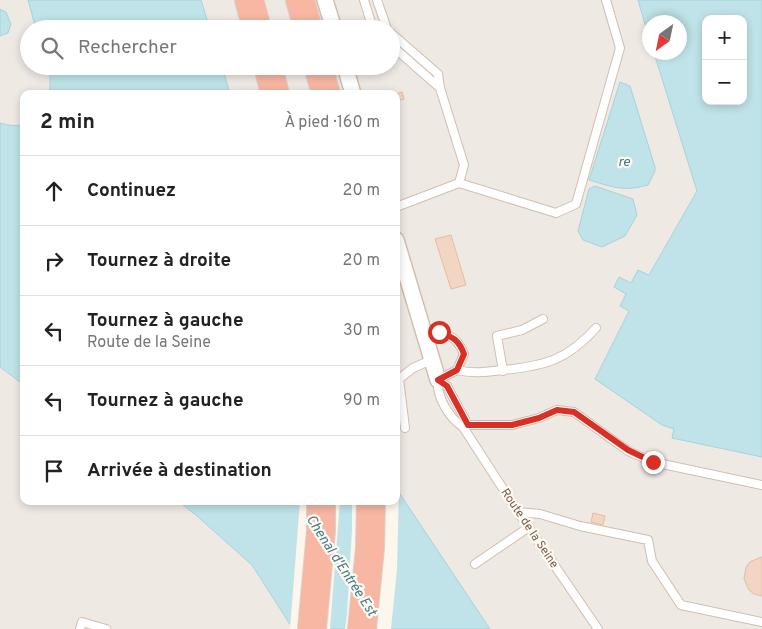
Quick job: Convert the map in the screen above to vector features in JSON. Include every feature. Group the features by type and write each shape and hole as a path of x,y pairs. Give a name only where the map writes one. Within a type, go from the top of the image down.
{"highway":[{"path":"249,0 255,20"},
{"path":"300,0 306,20"},
{"path":"270,75 273,90"},
{"path":"321,75 325,90"},
{"path":"312,629 322,505"},
{"path":"362,629 370,548 371,505"}],"street":[{"path":"325,0 331,20"},
{"path":"348,75 352,90"},
{"name":"Route de la Seine","path":"400,254 438,380"}],"lane":[{"path":"364,0 370,20"},
{"path":"377,0 384,20"},
{"path":"400,205 459,183 556,213 576,204 620,48 606,0"},
{"path":"400,40 438,74 440,88 464,165 459,183"},
{"path":"400,53 440,88"},
{"path":"503,370 497,336 522,330 543,319"},
{"path":"438,380 457,370 473,373 530,368 544,364 559,358 578,346 596,328"},
{"path":"422,331 439,332 453,337 461,344 464,354 457,370"},
{"path":"400,378 414,368 432,360"},
{"name":"Route de la Seine","path":"438,380 447,386 465,426 518,512 598,629"},
{"path":"400,387 405,428"},
{"path":"465,426 512,425 539,418 557,410 574,412 628,450 653,462 762,485"},
{"path":"518,512 540,514 580,526 648,540 652,561 681,605 762,622"},
{"path":"475,564 529,527"},
{"path":"80,629 82,622 106,629"}],"shaded area":[{"path":"0,0 28,0 34,20 20,20 20,75 50,75 50,90 20,90 20,125 0,123"},
{"path":"201,0 638,0 642,15 642,60 656,60 697,191 648,276 632,284 618,278 626,293 629,311 595,379 674,429 672,438 762,457 762,629 490,629 400,494 400,90 229,90 225,75 400,75 400,20 207,20"},
{"path":"0,367 20,382 20,505 183,505 252,565 293,629 0,629"}],"water":[{"path":"28,0 201,0 207,20 34,20"},
{"path":"638,0 762,0 762,457 672,438 674,429 662,425 595,379 629,311 620,306 626,294 614,287 619,277 631,283 638,270 649,275 697,191 656,60 687,60 687,15 642,15"},
{"path":"0,9 6,12 11,24 8,33 0,36"},
{"path":"50,75 225,75 229,90 50,90"},
{"name":"re","path":"620,82 630,86 655,167 648,185 618,188 589,180"},
{"path":"0,123 20,125 20,382 0,367"},
{"path":"595,186 633,199 637,215 625,236 602,247 583,240 578,231 589,189"},
{"name":"Chenal d'Entrée Est","path":"400,494 490,629 293,629 252,565 183,505 400,505"}],"pier":[{"path":"300,505 340,505 330,629 290,629"},
{"path":"352,505 399,505 397,569 391,629 345,629"}],"building":[{"path":"402,92 404,99 400,100 400,93"},
{"path":"451,235 466,285 451,289 435,239"},
{"path":"593,513 605,516 603,525 591,522"},
{"path":"761,557 762,596 754,594 749,590 744,579 746,567 750,562"}],"route":[{"path":"439,332 453,337 461,344 464,354 457,370 438,380 447,386 468,425 512,425 539,418 557,410 574,412 628,450 653,462"}]}
